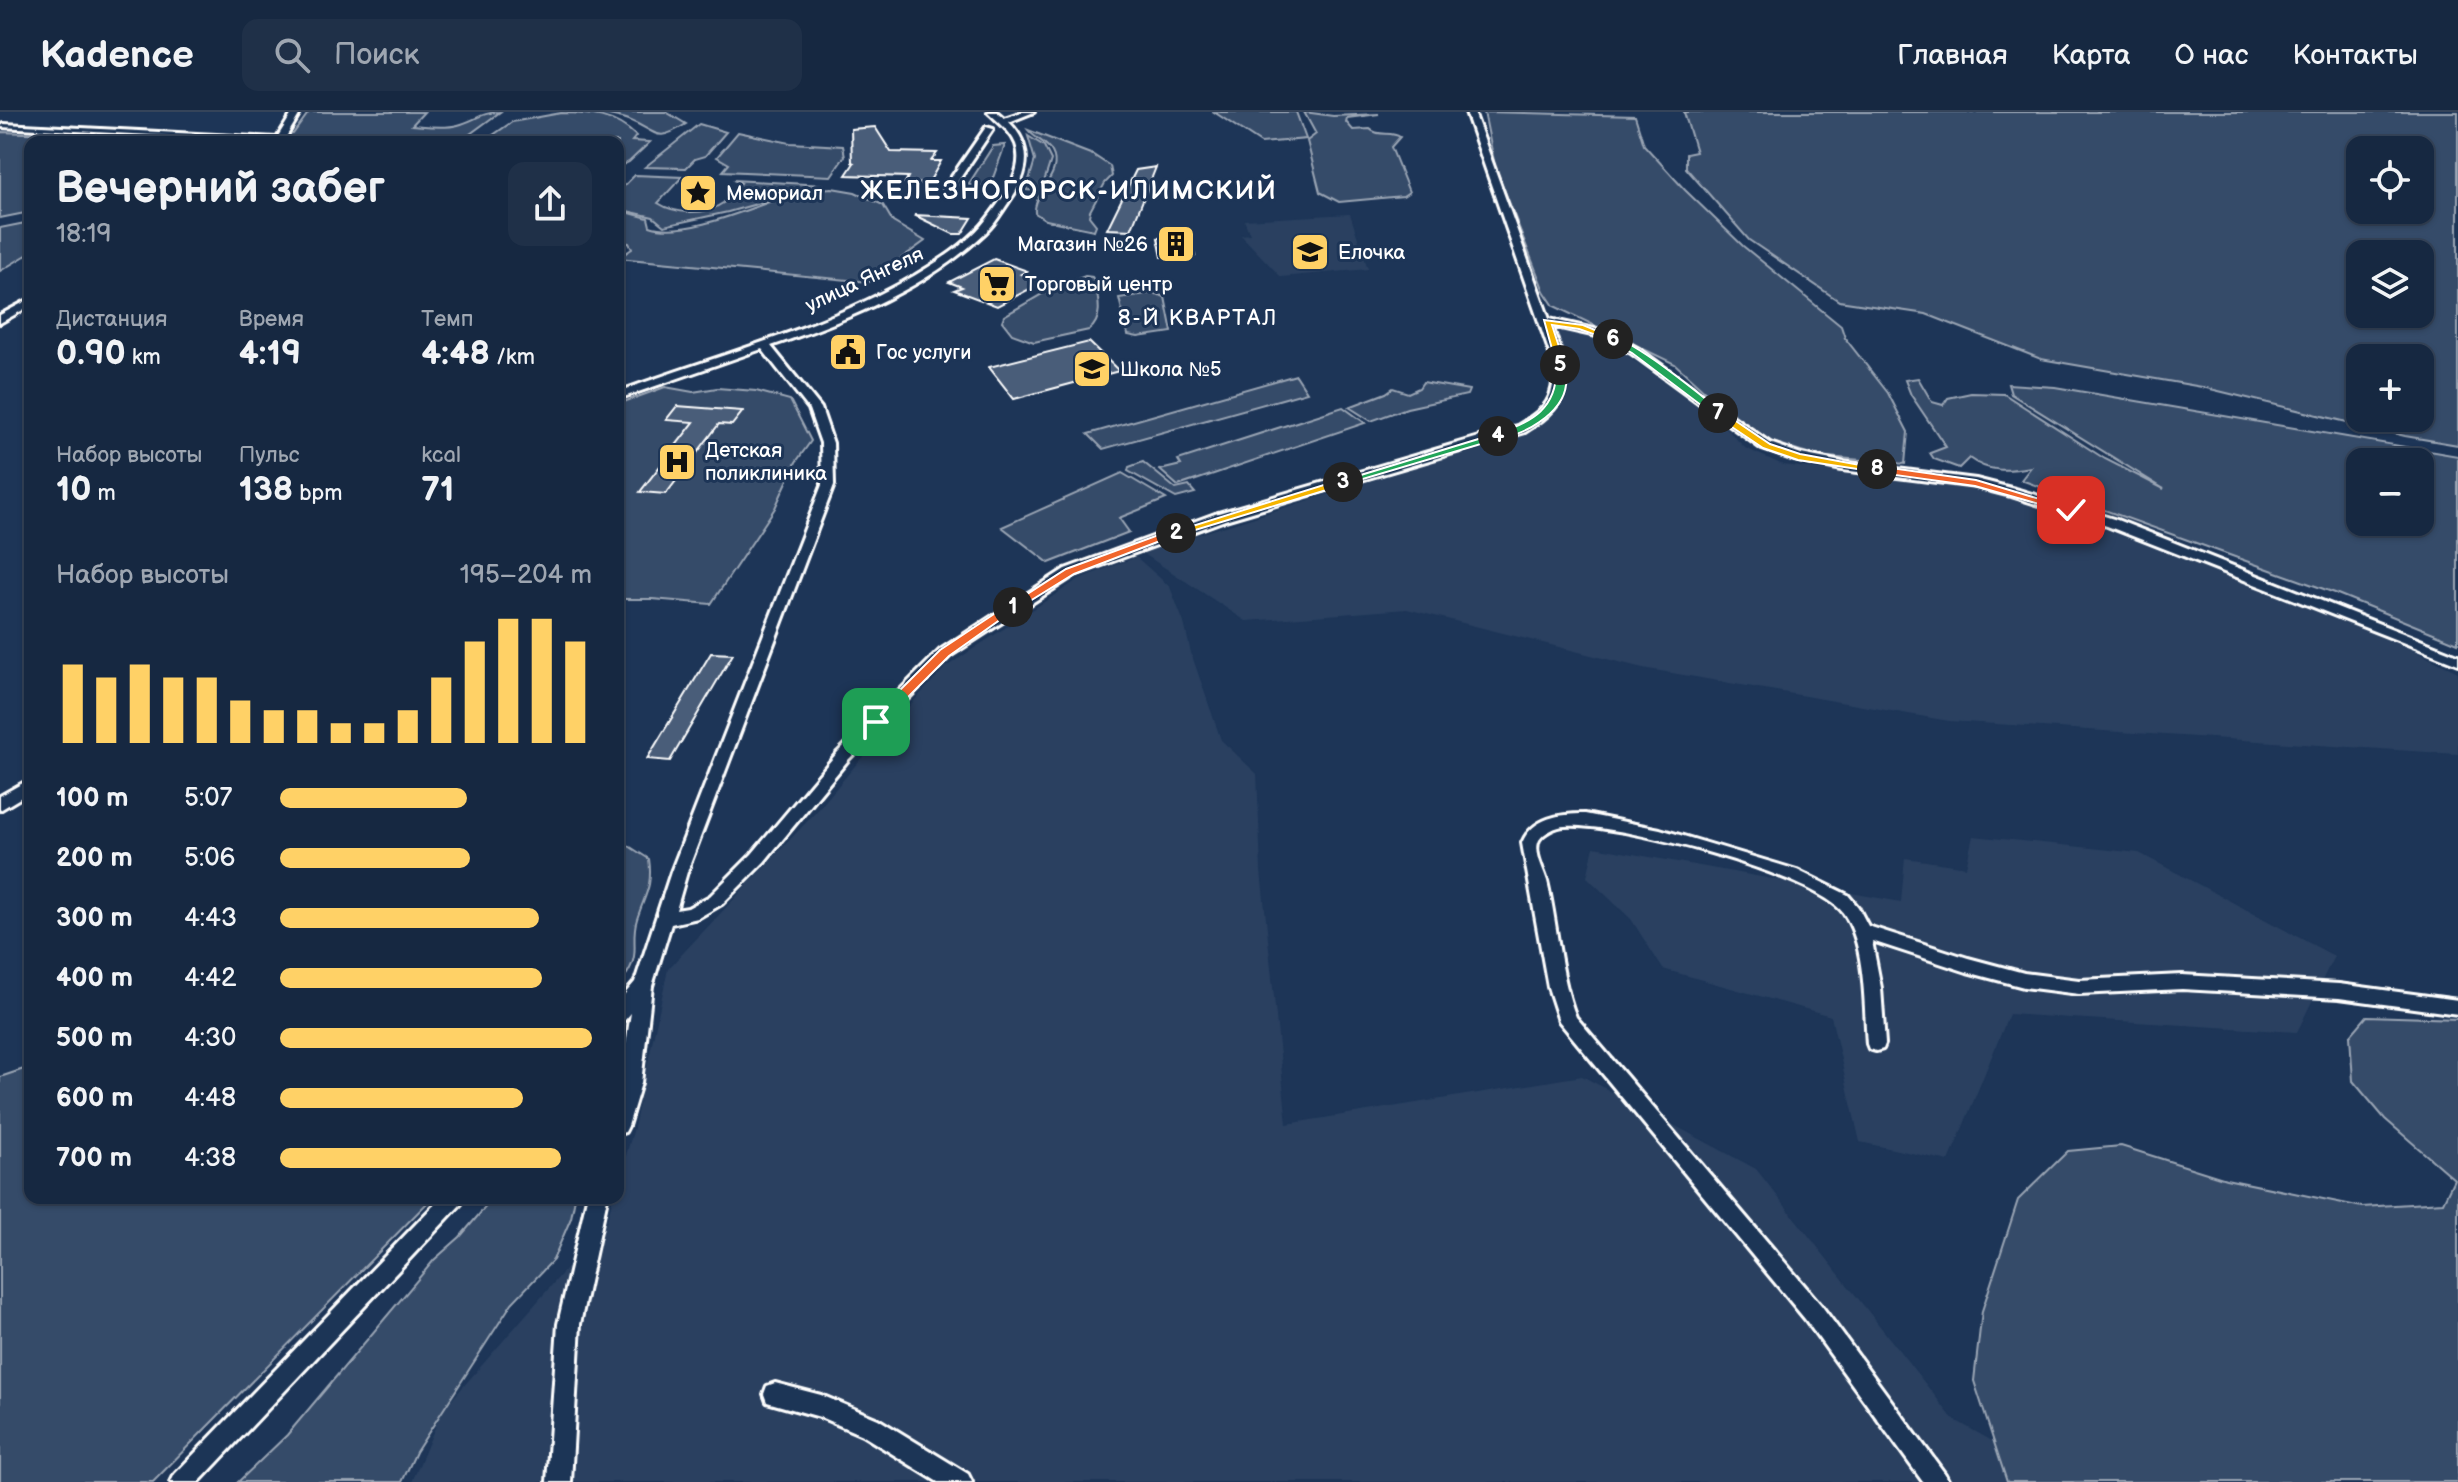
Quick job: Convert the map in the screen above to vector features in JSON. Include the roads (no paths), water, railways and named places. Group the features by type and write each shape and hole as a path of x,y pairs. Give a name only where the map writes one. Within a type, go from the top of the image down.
{"street":[{"path":"283,136 297,112"},
{"name":"улица Янгеля","path":"624,394 765,345 899,288 945,262 973,241 1007,200 1025,156 1021,143 997,127 992,112"},
{"path":"949,188 997,127 1030,112"},
{"path":"664,919 692,913 716,900 758,858 843,756 945,653 1070,572 1220,517 1521,429 1545,415 1562,386 1560,365 1470,112"},
{"path":"161,124 166,133"},
{"path":"4,127 204,136"},
{"path":"961,188 997,127"},
{"path":"0,308 24,304"},
{"path":"0,320 24,305"},
{"path":"1547,322 1580,327 1615,340 1766,446 1798,457 1842,466 1962,481 2015,493 2121,526 2458,660"},
{"path":"624,1106 631,1083 643,986 664,919 696,824 828,485 827,443 815,408 765,345"},
{"path":"0,804 24,788"},
{"path":"1876,1044 1866,953 1860,930 1841,898 1794,873 1707,847 1590,820 1564,819 1545,826 1531,839 1529,849 1541,895 1557,996 1568,1021 1813,1312 1937,1482"},
{"path":"1860,930 1967,965 2038,982 2079,987 2182,982 2323,990 2458,1007"},
{"path":"624,1008 643,986"},
{"path":"183,1482 448,1204"},
{"path":"559,1482 569,1324 596,1204"},
{"path":"775,1394 821,1406 870,1427 960,1482"}],"place":[{"name":"Мемориал","path":"698,193"},
{"name":"Магазин №26","path":"1176,244"},
{"name":"Елочка","path":"1310,252"},
{"name":"Торговый центр","path":"997,284"},
{"name":"Гос услуги","path":"848,352"},
{"name":"Школа №5","path":"1092,369"},
{"name":"Детская поликлиника","path":"677,462"}],"district":[{"name":"ЖЕЛЕЗНОГОРСК-ИЛИМСКИЙ","path":"1069,190"},
{"name":"8-Й КВАРТАЛ","path":"1198,317"}]}
